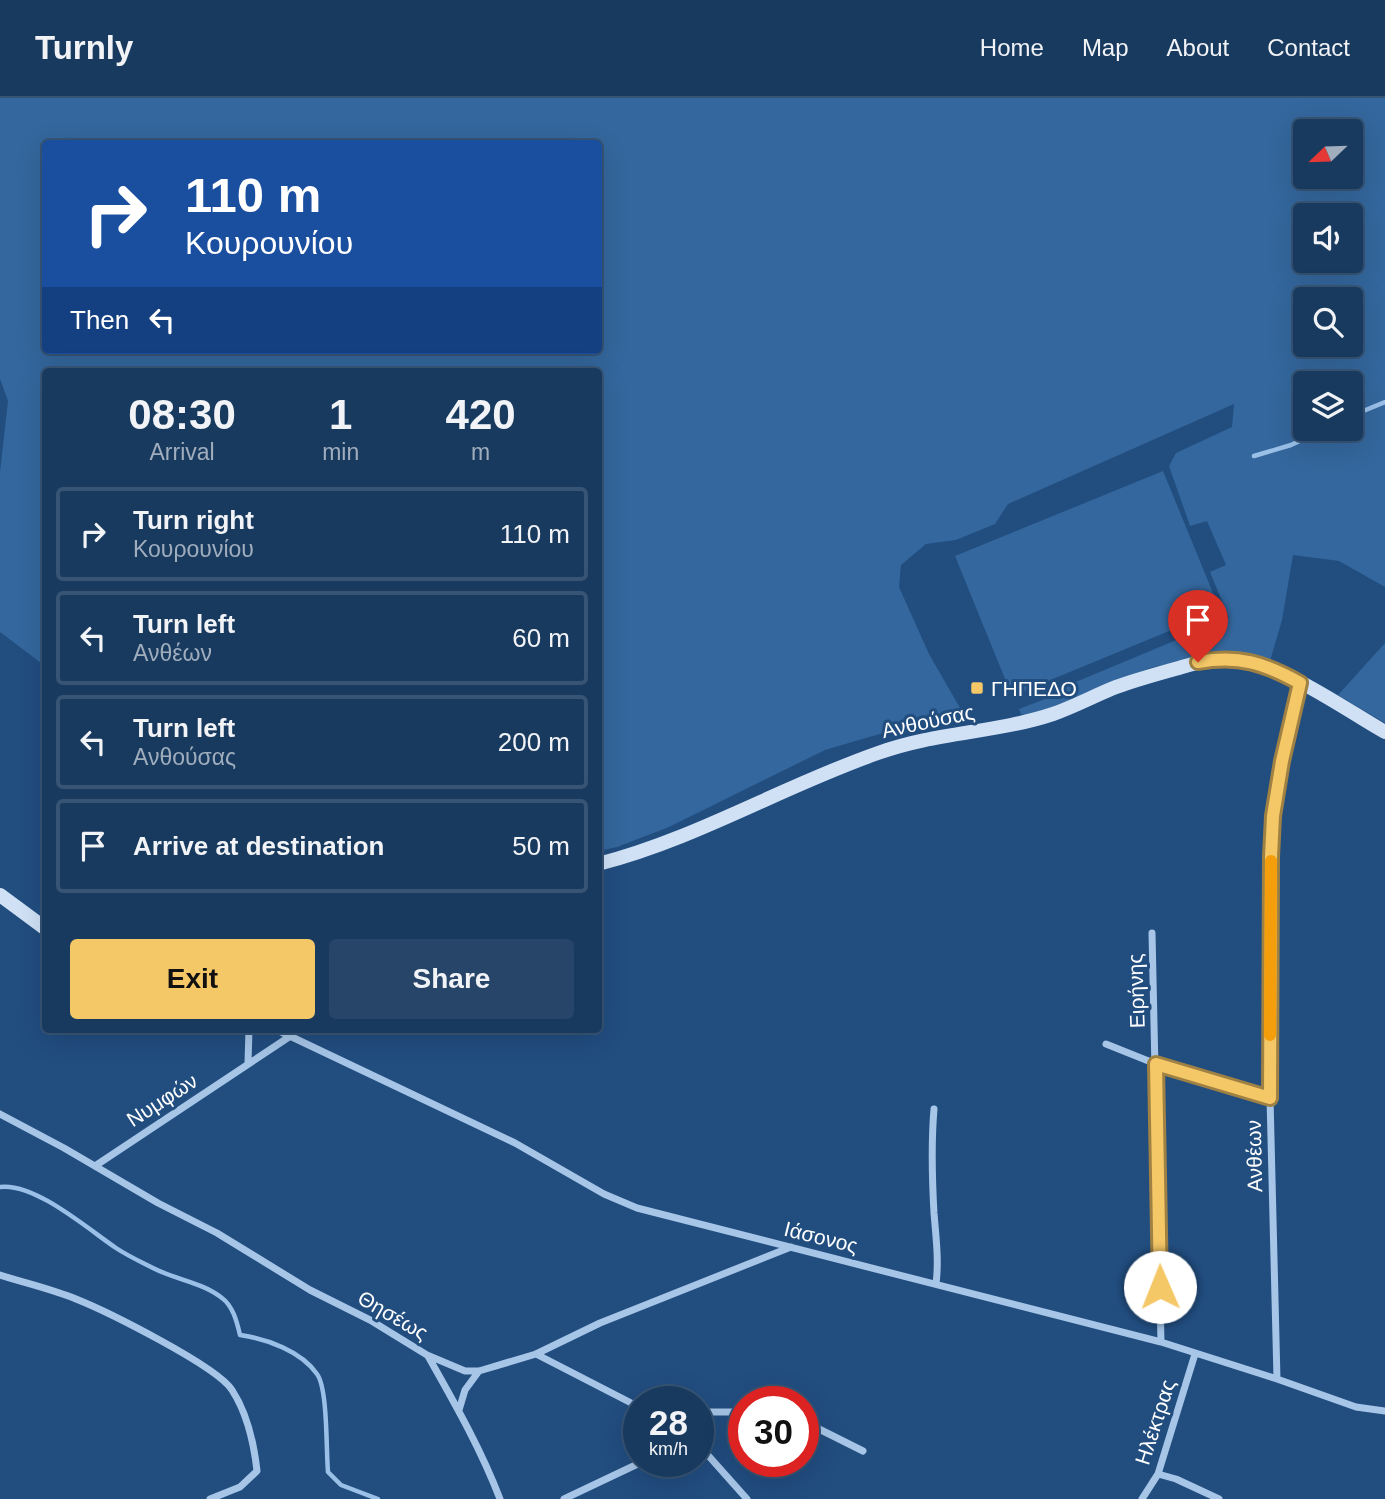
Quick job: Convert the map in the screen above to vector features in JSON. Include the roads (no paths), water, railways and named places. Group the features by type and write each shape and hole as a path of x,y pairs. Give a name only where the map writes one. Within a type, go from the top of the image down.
{"street":[{"name":"Ανθούσας","path":"602,863 666,844 795,785 880,752 922,740 1020,724 1136,680 1220,658 1252,662 1277,670 1385,732"},
{"name":"Ανθέων","path":"1277,1379 1270,1098 1271,857 1273,816 1282,761 1300,683"},
{"path":"0,895 42,926"},
{"name":"Ειρήνης","path":"1152,933 1161,1342"},
{"path":"248,1063 249,1033"},
{"name":"Ιάσονος","path":"282,1033 515,1143 604,1194 636,1209 1161,1342 1356,1407 1385,1411"},
{"name":"Νυμφών","path":"95,1166 289,1037"},
{"path":"1106,1044 1156,1064 1270,1098"},
{"path":"934,1109 932,1171 939,1261 936,1284"},
{"name":"Θησέως","path":"0,1114 217,1233 310,1290 370,1320 427,1354 465,1371 479,1371"},
{"path":"459,1411 465,1390 479,1371 536,1354 600,1323 792,1247"},
{"path":"0,1275 88,1304 204,1366 231,1388 244,1415 255,1451 257,1471 240,1487 210,1499"},
{"path":"427,1354 459,1411 500,1499"},
{"path":"536,1354 623,1400"},
{"name":"Ηλέκτρας","path":"1142,1499 1158,1474 1195,1354"},
{"path":"819,1429 863,1451"},
{"path":"714,1462 747,1499"},
{"path":"564,1499 623,1471"},
{"path":"1158,1474 1176,1479 1219,1499"}],"waterway":[{"path":"1363,411 1385,402"},
{"path":"1254,456 1300,441"},
{"path":"0,1187 14,1187 44,1199 130,1256 214,1293 229,1305 240,1335 272,1343 302,1359 321,1382 325,1406 328,1472 341,1485 378,1499"}],"place":[{"name":"ΓΗΠΕΔΟ","path":"977,688"}]}
